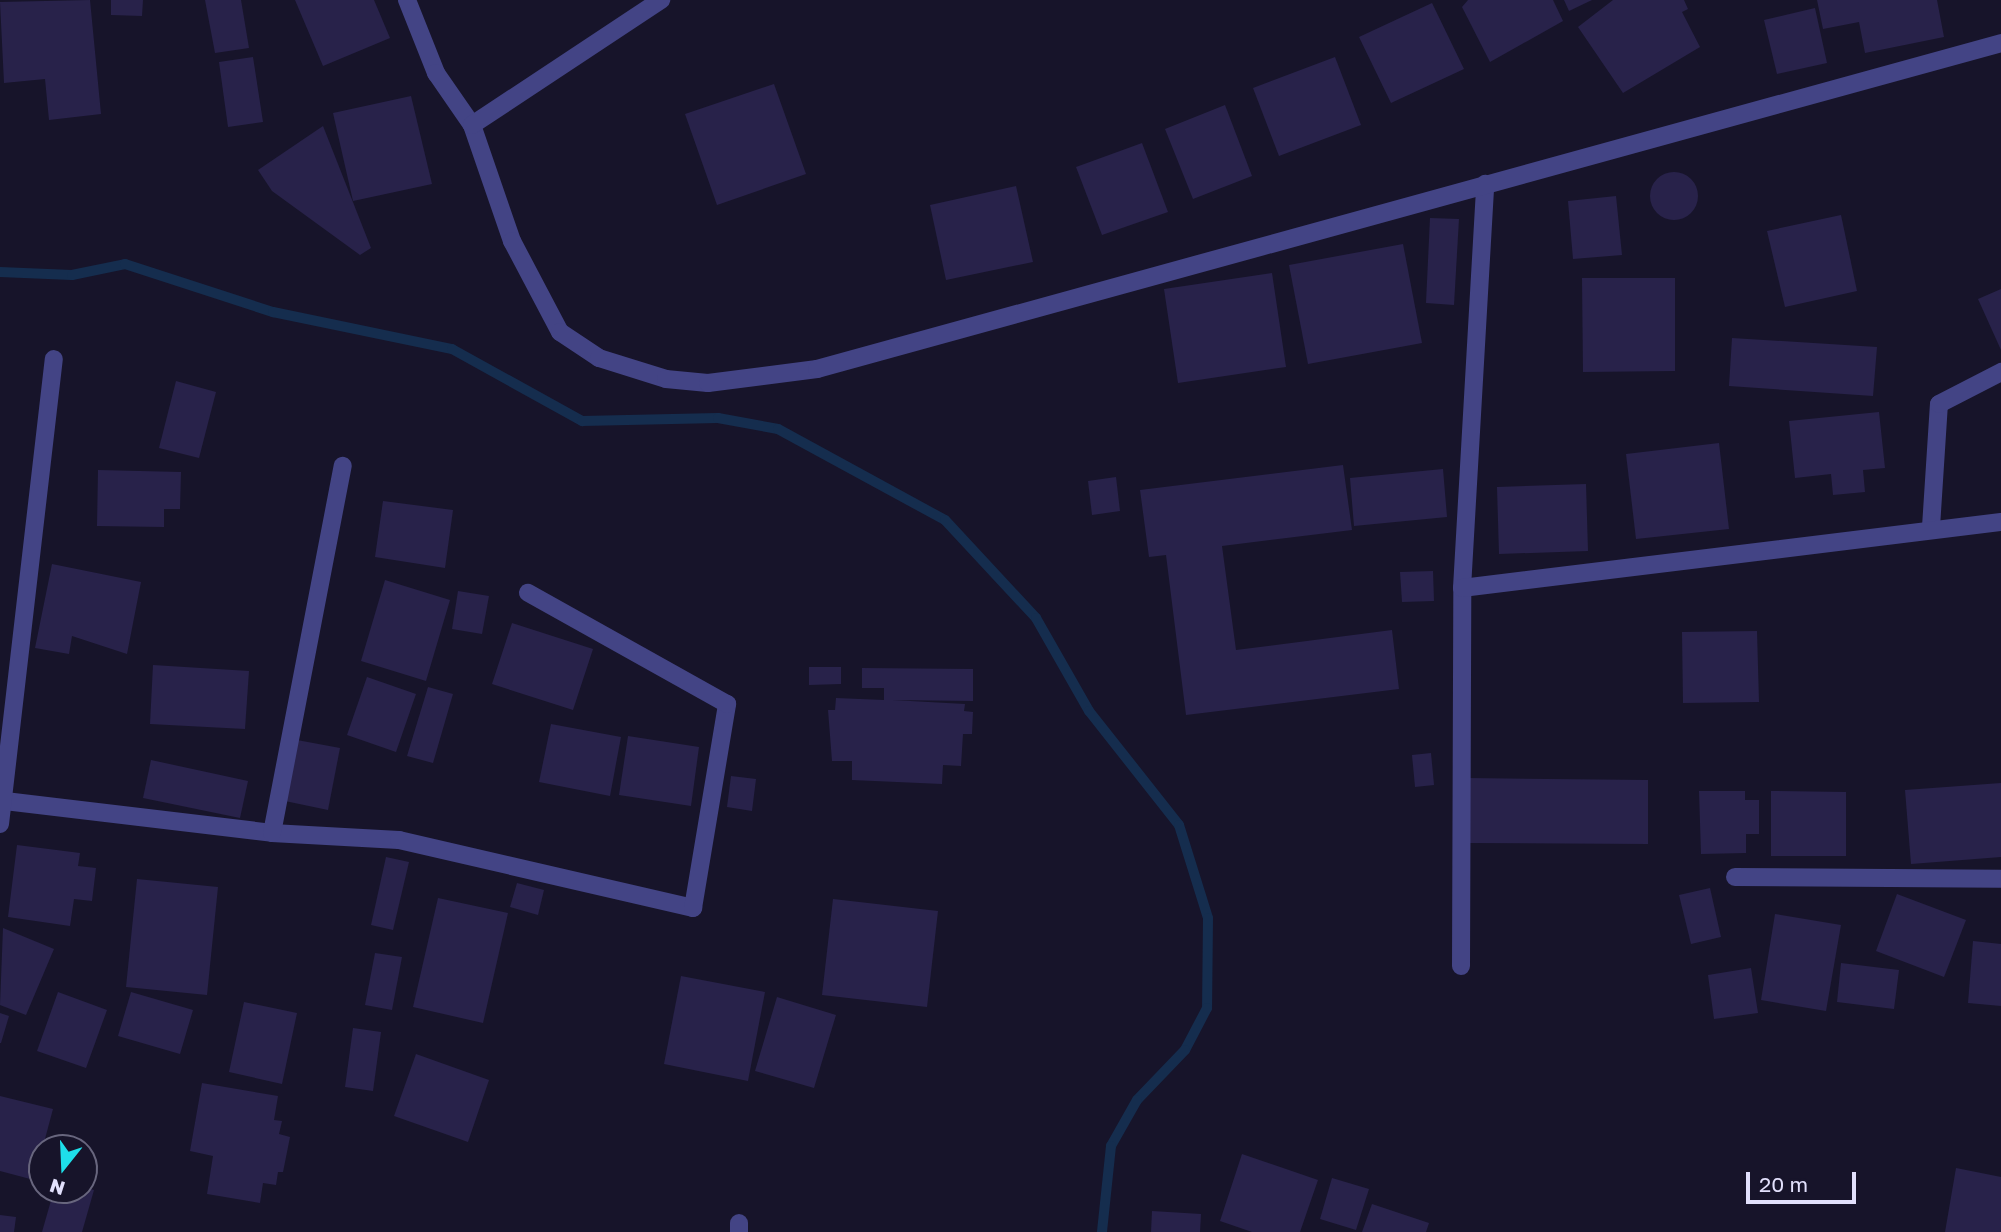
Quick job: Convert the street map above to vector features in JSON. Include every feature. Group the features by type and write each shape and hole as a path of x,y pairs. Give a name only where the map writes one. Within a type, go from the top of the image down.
{"street":[{"path":"407,0 436,73 472,125 512,241 560,332 599,358 666,379 708,383 817,369 2001,43"},
{"path":"472,125 661,0"},
{"path":"1461,965 1462,588 1485,184"},
{"path":"0,824 5,801 54,359"},
{"path":"1931,527 1939,404 2001,372"},
{"path":"272,833 343,466"},
{"path":"1462,588 1931,527 2001,522"},
{"path":"5,801 272,833 399,841 693,908 727,704 528,593"},
{"path":"1735,877 2001,879"}],"building":[{"path":"90,0 101,114 49,120 45,79 4,83 0,2"},
{"path":"111,0 143,0 142,16 111,15"},
{"path":"205,0 241,0 249,48 215,53"},
{"path":"295,0 374,0 390,38 323,66"},
{"path":"1468,0 1553,0 1563,21 1490,62 1462,7"},
{"path":"1564,0 1592,0 1569,11"},
{"path":"1613,0 1684,0 1688,9 1682,12 1700,47 1623,93 1578,27"},
{"path":"1817,0 1937,0 1944,37 1865,53 1859,22 1823,29"},
{"path":"1432,3 1464,69 1391,103 1359,37"},
{"path":"1815,8 1827,63 1777,74 1764,20"},
{"path":"253,57 263,122 228,127 219,62"},
{"path":"1335,57 1361,125 1279,156 1253,88"},
{"path":"774,84 806,174 717,205 685,114"},
{"path":"411,96 432,184 353,201 333,113"},
{"path":"1225,105 1252,176 1193,199 1165,129"},
{"path":"323,126 371,248 360,255 272,191 258,170"},
{"path":"1142,143 1168,212 1102,235 1076,167"},
{"path":"1674,172 1691,179 1698,196 1691,213 1674,220 1657,213 1650,196 1657,179"},
{"path":"1016,186 1033,262 946,280 930,205"},
{"path":"1616,196 1622,255 1573,259 1568,201"},
{"path":"1841,215 1857,291 1785,307 1767,231"},
{"path":"1430,218 1459,219 1454,305 1426,303"},
{"path":"1403,244 1422,343 1308,364 1289,265"},
{"path":"1272,273 1286,367 1178,383 1164,289"},
{"path":"1582,278 1675,278 1675,371 1583,372"},
{"path":"2001,289 2001,350 1978,299"},
{"path":"1732,338 1877,347 1873,396 1729,386"},
{"path":"176,381 216,392 199,458 159,448"},
{"path":"1879,412 1885,468 1863,470 1865,492 1833,495 1831,474 1795,478 1789,421"},
{"path":"1719,443 1729,529 1636,539 1626,454"},
{"path":"1343,465 1352,530 1222,546 1236,650 1392,630 1399,689 1186,715 1166,555 1149,557 1140,490"},
{"path":"1443,469 1447,517 1354,526 1350,478"},
{"path":"98,470 181,472 180,509 164,509 164,527 97,526"},
{"path":"1116,477 1120,511 1092,515 1088,481"},
{"path":"1586,484 1588,551 1499,554 1497,487"},
{"path":"383,501 453,510 445,568 375,557"},
{"path":"52,564 141,582 127,654 72,636 69,654 35,648"},
{"path":"1433,571 1434,601 1402,602 1400,572"},
{"path":"385,580 450,600 426,681 361,661"},
{"path":"458,591 489,596 482,634 452,629"},
{"path":"512,623 593,649 573,710 492,684"},
{"path":"1757,631 1759,702 1683,703 1682,632"},
{"path":"153,665 249,671 245,729 150,724"},
{"path":"809,667 841,667 841,684 809,685"},
{"path":"862,668 973,669 973,701 892,700 965,704 964,711 973,712 972,734 963,734 961,766 943,765 942,784 852,780 852,761 832,761 828,710 835,710 836,698 884,700 884,688 862,688"},
{"path":"367,677 416,694 396,752 347,735"},
{"path":"428,687 453,694 433,763 407,756"},
{"path":"551,724 621,737 610,796 539,782"},
{"path":"628,736 699,747 691,806 619,795"},
{"path":"297,740 340,748 328,810 285,801"},
{"path":"1431,753 1434,785 1415,787 1412,755"},
{"path":"151,760 248,781 240,818 143,798"},
{"path":"731,776 756,779 752,811 727,807"},
{"path":"1467,778 1648,780 1648,844 1467,843"},
{"path":"2001,783 2001,857 1911,864 1905,790"},
{"path":"1699,791 1745,791 1745,800 1759,800 1759,834 1746,834 1746,853 1701,854"},
{"path":"1771,791 1846,792 1846,856 1771,856"},
{"path":"17,845 80,853 78,866 96,868 92,901 74,899 70,926 8,917"},
{"path":"386,857 409,862 393,930 371,925"},
{"path":"137,879 218,887 207,995 126,987"},
{"path":"517,883 544,890 538,915 510,907"},
{"path":"1710,888 1721,937 1691,944 1679,895"},
{"path":"1897,894 1966,920 1944,977 1876,951"},
{"path":"438,898 508,913 483,1023 413,1007"},
{"path":"833,899 938,911 927,1007 822,995"},
{"path":"1775,914 1841,925 1826,1011 1761,1000"},
{"path":"3,928 54,949 26,1015 0,1005"},
{"path":"1973,941 2001,944 2001,1006 1968,1003"},
{"path":"375,953 402,957 392,1010 365,1005"},
{"path":"1841,963 1899,970 1894,1009 1837,1002"},
{"path":"1751,968 1758,1013 1714,1019 1708,975"},
{"path":"681,976 765,992 748,1081 664,1064"},
{"path":"58,992 107,1010 86,1068 37,1051"},
{"path":"131,992 193,1010 180,1054 118,1036"},
{"path":"777,997 836,1015 814,1088 755,1071"},
{"path":"244,1002 297,1013 282,1084 229,1072"},
{"path":"0,1013 9,1016 1,1043 0,1043"},
{"path":"353,1028 381,1032 373,1091 345,1087"},
{"path":"416,1054 489,1080 468,1142 394,1116"},
{"path":"202,1083 278,1096 274,1120 282,1121 279,1134 290,1137 283,1172 278,1172 276,1185 263,1183 260,1203 207,1194 213,1156 190,1151"},
{"path":"0,1096 53,1109 46,1134 28,1134 28,1178 0,1171"},
{"path":"1242,1154 1318,1180 1300,1232 1252,1232 1220,1221"},
{"path":"1956,1168 2001,1177 2001,1232 1945,1232"},
{"path":"1332,1178 1369,1189 1356,1230 1320,1219"},
{"path":"50,1204 90,1204 82,1232 42,1232"},
{"path":"1372,1204 1429,1223 1426,1232 1362,1232"},
{"path":"1152,1211 1201,1214 1200,1232 1151,1232"},
{"path":"0,1215 16,1217 14,1232 0,1232"}],"waterway":[{"path":"0,272 72,275 125,264 273,312 452,349 582,421 718,418 778,429 945,520 1036,618 1089,711 1179,825 1208,918 1207,1008 1185,1050 1137,1100 1111,1146 1102,1232"}]}
